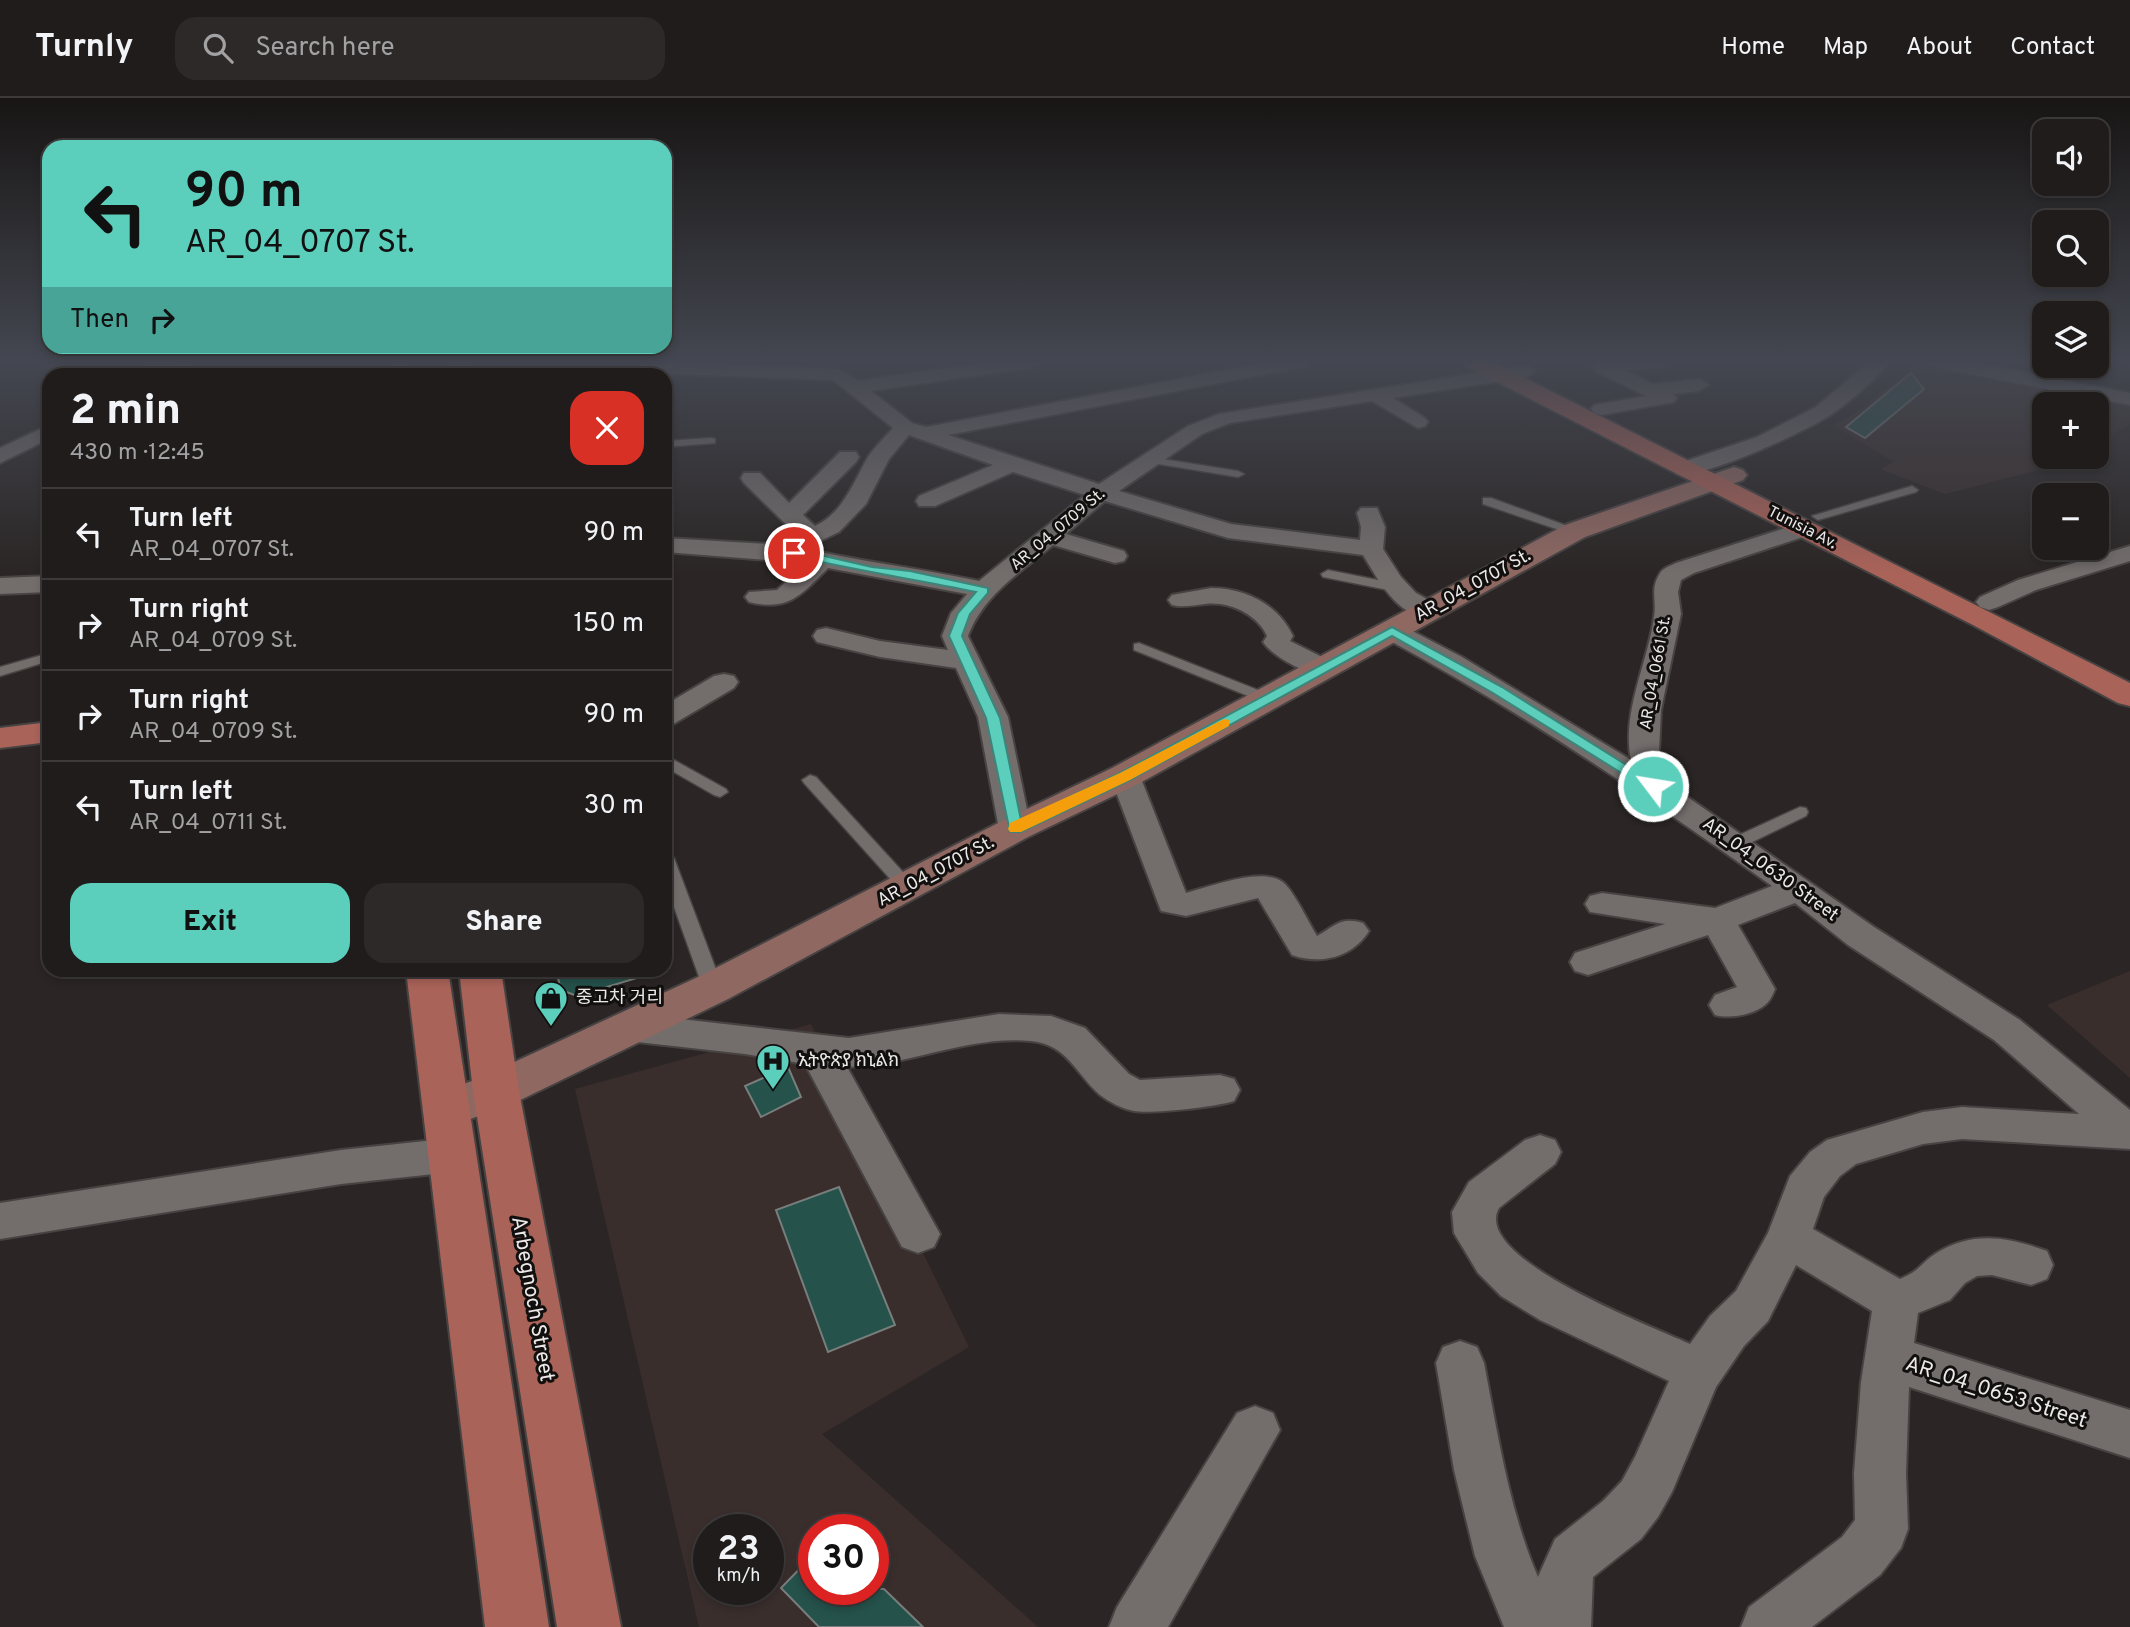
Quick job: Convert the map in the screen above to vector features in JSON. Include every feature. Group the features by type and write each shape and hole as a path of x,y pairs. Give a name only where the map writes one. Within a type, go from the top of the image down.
{"main road":[{"name":"Tunisia Av.","path":"1633,432 1811,523 2130,696"},
{"name":"Tunisia Av.","path":"1641,432 1710,472"},
{"name":"Tunisia Av.","path":"1811,523 1989,602 2130,673"},
{"path":"0,719 42,714"},
{"path":"0,738 42,733"},
{"path":"428,977 517,1627"},
{"name":"Arbegnoch Street","path":"481,977 496,1091 589,1627"}],"street":[{"path":"672,545 803,544 831,527 858,499 879,457 911,432"},
{"path":"917,432 1012,465 1227,531 1371,549"},
{"name":"AR_04_0709 St.","path":"1015,829 993,718 955,636 957,626 964,613 984,590 1101,493 1191,432"},
{"path":"1710,472 1781,432"},
{"path":"0,457 42,435"},
{"path":"789,516 848,457"},
{"path":"928,501 1012,465"},
{"name":"AR_04_0707 St.","path":"450,1132 496,1091 713,988 1015,829 1125,776 1575,531 1710,472"},
{"path":"752,478 789,516 803,544 825,558 872,571 910,575 984,590"},
{"path":"1369,513 1373,527 1371,549 1393,587 1403,597 1429,610"},
{"name":"AR_04_0661 St.","path":"1653,786 1644,751 1647,710 1668,614 1665,592 1670,576 1685,568 1811,523"},
{"path":"1051,537 1115,556"},
{"path":"1989,602 2027,585 2130,553"},
{"path":"758,597 777,598 786,595 825,558"},
{"path":"0,586 42,583"},
{"path":"1181,600 1214,596 1233,598 1271,619 1278,629 1280,636 1276,642 1280,646 1324,668"},
{"name":"AR_04_0630 Street","path":"1392,631 1486,683 1653,786 1861,936 2007,1030 2130,1133"},
{"path":"826,636 880,649 965,661"},
{"path":"672,713 724,682"},
{"path":"1125,776 1173,903 1186,905 1254,887 1266,887 1273,892 1305,946 1314,950 1323,949 1351,931"},
{"path":"1588,962 1717,920 1799,889"},
{"path":"1602,904 1654,899 1717,920 1757,989 1752,996 1728,1005"},
{"path":"628,1027 760,1041 820,1053 861,1052 986,1030 1032,1026 1055,1030 1071,1038 1115,1084 1135,1096 1220,1090"},
{"path":"820,1053 918,1234"},
{"path":"1563,1627 1564,1581 1574,1558 1622,1520 1640,1499 1654,1474 1676,1418 1699,1371 1727,1331 1752,1306 1788,1237 1805,1189 1825,1164 1842,1152 1893,1136 1962,1122 2130,1133"},
{"path":"0,1221 341,1167 450,1132"},
{"path":"1540,1152 1484,1195 1474,1212 1476,1233 1494,1259 1517,1282 1556,1304 1699,1371"},
{"path":"1788,1237 1897,1301"},
{"path":"1897,1301 1934,1286 1949,1269 1970,1257 1992,1256 2031,1265"},
{"path":"1887,1359 1897,1301"},
{"name":"AR_04_0653 Street","path":"1769,1627 1861,1556 1882,1529 1880,1473 1887,1359 1978,1384 2048,1410 2130,1434"},
{"path":"1460,1363 1479,1470 1502,1556 1532,1627"},
{"path":"1137,1627 1255,1430"}],"lane":[{"path":"672,443 711,440"},
{"path":"1150,460 1238,474"},
{"path":"1811,523 1912,490"},
{"path":"1487,500 1575,531"},
{"path":"1328,574 1393,587"},
{"path":"1139,646 1268,699"},
{"path":"0,672 42,659"},
{"path":"672,764 720,792"},
{"path":"810,780 907,887"},
{"path":"1734,844 1800,812"},
{"path":"672,877 713,988"}],"shaded area":[{"path":"1845,432 2032,432 2032,469 2043,469 1945,494 1880,469 1894,462"},
{"path":"2130,971 2130,1078 2047,1005"},
{"path":"811,1024 969,1347 822,1434 1038,1627 699,1627 694,1605 784,1605 784,1514 693,1514 693,1601 575,1089"}],"building":[{"path":"1855,432 1872,432 1865,438"},
{"path":"558,977 640,977 577,996 561,990"},
{"name":"ኢትዮጵያ ክኒልክ","path":"788,1067 801,1097 761,1117 745,1086"},
{"path":"839,1187 895,1325 828,1352 776,1210"},
{"path":"798,1570 798,1605 889,1605 889,1594 923,1627 819,1627 784,1591 784,1585"}],"slow traffic":[{"path":"1015,827 1125,776 1224,723"}],"place":[{"name":"중고차 거리","path":"551,1028"},
{"name":"ኢትዮጵያ ክኒልክ","path":"773,1091"}],"route":[{"path":"794,553 872,571 910,575 984,590 964,613 955,636 993,718 1015,829 1125,776 1392,631 1452,663 1653,786"}]}
